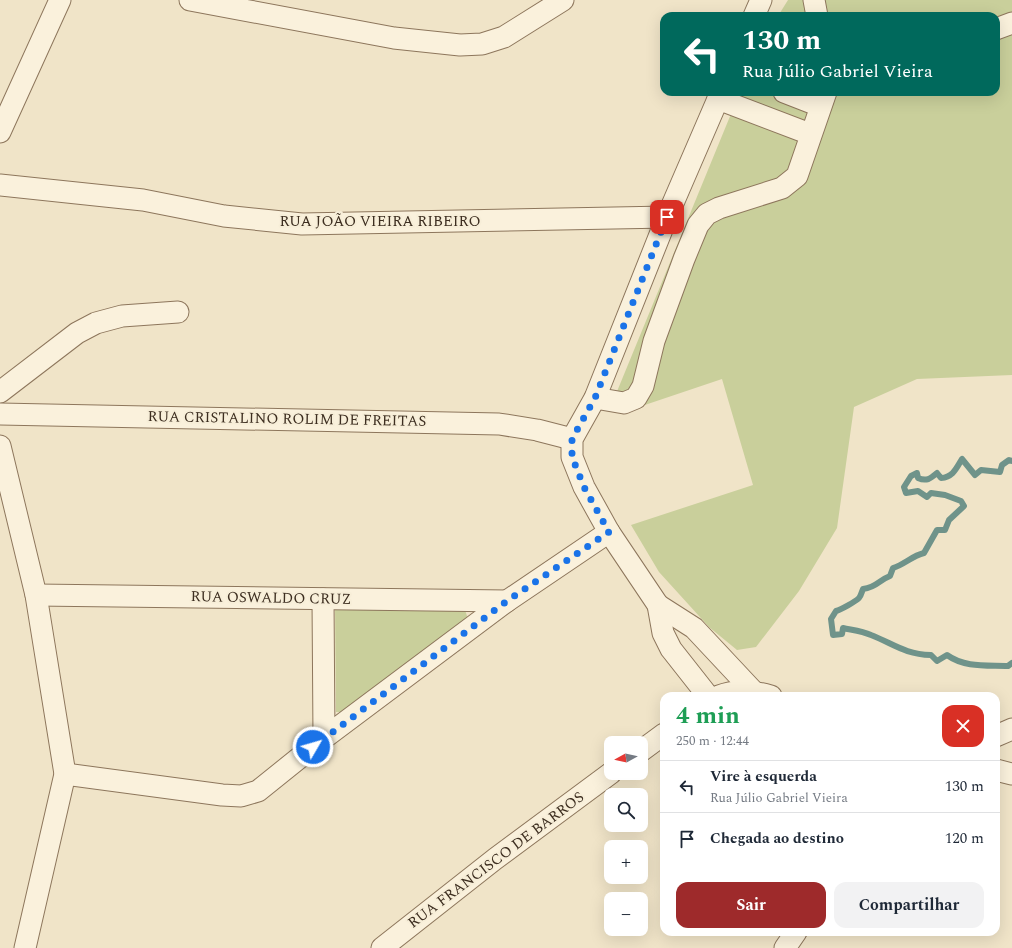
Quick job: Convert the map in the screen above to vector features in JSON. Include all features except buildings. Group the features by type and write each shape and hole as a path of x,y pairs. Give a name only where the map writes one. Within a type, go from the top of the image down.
{"street":[{"path":"0,132 60,0"},
{"path":"190,0 394,38 460,46 482,44 504,37 563,0"},
{"path":"746,0 746,12"},
{"path":"756,12 761,0"},
{"path":"814,0 816,12"},
{"path":"1000,28 1012,23"},
{"path":"761,692 694,628 658,604 609,532 584,487 572,457 572,439 595,398 667,217 720,96 810,134"},
{"path":"595,398 624,403 636,398 643,386 654,341 684,259 698,225 707,214 719,208 782,188 797,176 823,99 806,96"},
{"name":"RUA JOÃO VIEIRA RIBEIRO","path":"0,185 143,200 224,216 302,224 667,217"},
{"path":"0,392 77,333 96,323 122,316 178,312"},
{"name":"RUA CRISTALINO ROLIM DE FREITAS","path":"0,414 492,423 536,430 572,439"},
{"path":"0,446 36,595 65,774 25,948"},
{"path":"65,774 222,796 241,796 258,791 324,738 507,601 609,532"},
{"name":"RUA OSWALDO CRUZ","path":"36,595 507,601"},
{"path":"323,599 324,738"},
{"path":"658,604 663,633 671,649 705,692"},
{"path":"1000,734 1012,729"},
{"path":"648,746 660,737"},
{"path":"1000,749 1012,744"},
{"path":"1000,771 1012,774"},
{"name":"RUA FRANCISCO DE BARROS","path":"382,948 489,864 604,778"},
{"path":"785,948 793,936"}],"green space":[{"path":"788,0 1012,0 1012,375 917,379 854,407 837,528 799,591 756,647 737,650 709,627 659,572 631,525 753,485 722,379 624,412 611,410 618,389 738,96 1000,96 1000,12 780,12"},
{"path":"335,606 465,610 469,622 346,712 336,712"}],"waterway":[{"path":"1012,461 1009,460 1002,465 1000,472 981,470 975,475 962,459 954,472 948,476 941,478 937,473 931,478 926,479 918,478 917,473 911,476 904,487 906,493 918,491 927,497 931,493 945,495 961,501 964,506 949,520 945,530 937,530 924,553 893,568 890,576 872,587 863,589 859,598 848,606 836,611 831,619 833,635 842,634 843,628 861,632 906,651 931,655 937,661 947,655 961,662 976,665 1008,666 1012,663"}],"route":[{"path":"313,747 507,601 609,532 584,487 572,457 572,439 595,398 667,217"}]}
